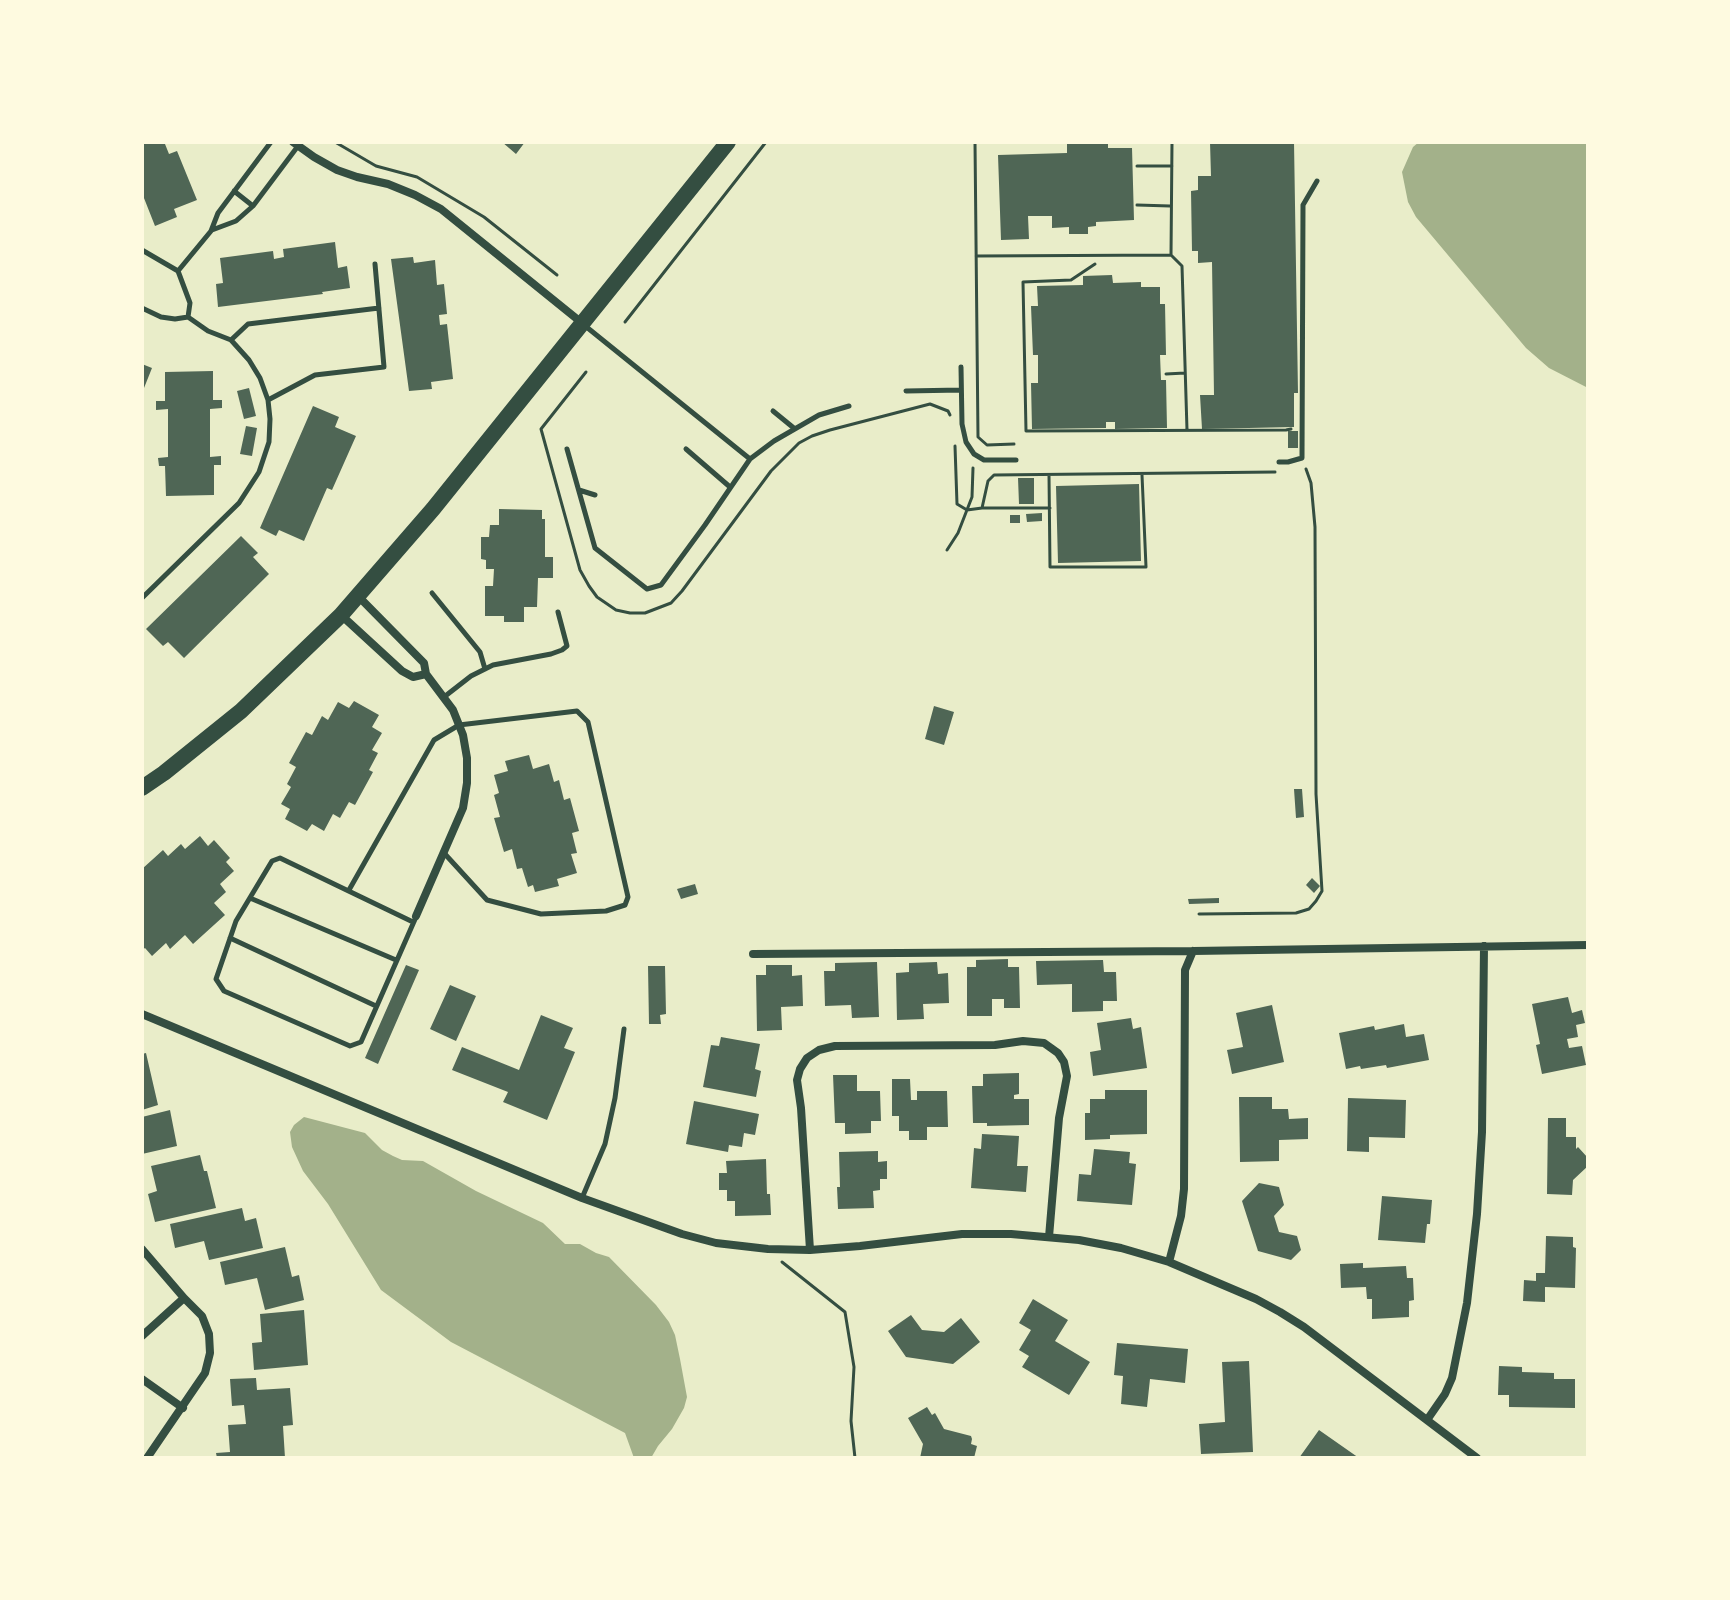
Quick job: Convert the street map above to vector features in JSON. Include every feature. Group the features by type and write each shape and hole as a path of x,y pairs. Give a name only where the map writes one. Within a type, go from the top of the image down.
{"main road":[{"path":"142,788 241,711 341,615 415,530 728,142"}],"street":[{"path":"296,144 337,170 388,184 441,209 582,323"},
{"path":"358,596 424,663 426,674 453,710 463,735 467,758 463,808 415,919"},
{"path":"341,615 402,671 413,677 426,674"},
{"path":"753,954 1588,945"},
{"path":"1427,1420 1452,1378 1469,1288 1482,1132 1484,946"},
{"path":"1169,1262 1181,1216 1184,1189 1185,970 1193,951"},
{"path":"142,1014 582,1198 716,1243 810,1250 962,1234 1049,1237 1121,1248 1169,1262 1243,1293 1304,1327 1477,1458"},
{"path":"810,1250 797,1080 807,1058 819,1050 835,1046 995,1045 1023,1041 1044,1043 1058,1053 1067,1076 1059,1118 1049,1237"},
{"path":"142,1249 202,1316 209,1334 210,1353 205,1373 147,1458"},
{"path":"142,1336 184,1298"},
{"path":"142,1379 183,1408"}],"lane":[{"path":"178,271 211,231 218,213 271,142"},
{"path":"211,231 236,221 253,206 296,144"},
{"path":"1279,462 1302,458 1303,205 1317,181"},
{"path":"234,191 253,206"},
{"path":"142,251 178,271 190,303 188,317"},
{"path":"268,400 315,375 384,367 375,264"},
{"path":"142,308 161,317 188,317 208,331 231,340 260,378 268,400 270,419 269,442 259,472 239,503 142,598"},
{"path":"231,340 248,324 379,308"},
{"path":"582,323 750,459"},
{"path":"961,367 962,424 966,442 974,454 984,460 1016,460"},
{"path":"906,391 961,390"},
{"path":"567,449 595,548 647,589 661,585 750,459 819,415 849,406"},
{"path":"773,411 795,429"},
{"path":"686,449 730,487"},
{"path":"579,490 595,495"},
{"path":"432,593 480,652 485,669"},
{"path":"443,697 471,676 493,665 551,654 567,646 558,612"},
{"path":"349,890 434,740 459,725 577,711 588,722 628,897 625,905 606,911 541,914 487,900 444,853"},
{"path":"280,858 415,919 361,1042 350,1046 224,991 216,979 236,921 250,898 272,861 280,858"},
{"path":"250,898 397,960"},
{"path":"230,938 376,1006"},
{"path":"582,1198 605,1144 624,1029"}],"path":[{"path":"625,322 766,142"},
{"path":"975,142 978,437 987,445 1014,444"},
{"path":"1172,142 1171,255 1182,266 1187,430"},
{"path":"1137,166 1172,166"},
{"path":"1137,205 1171,206"},
{"path":"976,256 1171,255"},
{"path":"1096,256 1097,274"},
{"path":"1095,264 1071,280 1023,282 1026,431 1286,430 1302,425"},
{"path":"586,372 541,429 580,570 597,597 616,610 630,613 645,613 671,603 771,471 799,443 830,430 930,404 948,411 952,420"},
{"path":"1166,374 1185,373"},
{"path":"955,446 957,504 967,510 1050,508"},
{"path":"947,550 958,533 972,497 974,454"},
{"path":"1199,914 1296,913 1309,909 1322,891 1316,794 1315,527 1311,483 1302,458"},
{"path":"982,508 988,481 994,475 1277,472"},
{"path":"1049,475 1050,567 1146,567 1142,475"},
{"path":"768,1249 845,1312 854,1367 851,1421 855,1458"}],"shaded area":[{"path":"1419,142 1588,142 1588,388 1549,368 1526,348 1416,217 1408,202 1402,172 1413,147"},
{"path":"304,1117 365,1133 393,1156 402,1160 423,1161 543,1223 565,1244 580,1244 609,1257 656,1305 675,1335 687,1397 672,1429 651,1458 634,1458 625,1433 451,1342 381,1290 328,1204 303,1171 292,1147 290,1132"}],"building":[{"path":"142,142 170,142 165,144 169,154 177,151 197,200 174,209 177,217 155,226 142,193"},
{"path":"502,142 525,142 516,154"},
{"path":"1067,142 1108,142 1108,148 1132,148 1134,220 1096,222 1096,226 1088,227 1088,234 1069,234 1069,227 1052,228 1052,216 1028,216 1029,239 1001,240 998,155 1067,153"},
{"path":"1210,142 1294,142 1298,393 1294,393 1294,427 1202,429 1200,395 1214,395 1212,262 1198,263 1198,251 1192,251 1191,191 1198,190 1198,176 1211,176"},
{"path":"335,242 338,268 347,266 350,288 218,307 216,284 223,283 220,258 273,251 274,259 284,257 283,249"},
{"path":"413,257 414,263 435,260 437,285 444,284 447,314 439,315 440,325 447,324 453,379 431,382 432,389 409,391 391,259"},
{"path":"1112,275 1113,283 1141,282 1141,287 1160,287 1160,304 1165,304 1166,355 1160,355 1161,380 1166,380 1167,428 1115,429 1115,422 1106,422 1106,428 1032,429 1031,383 1038,383 1038,355 1033,355 1031,306 1038,306 1037,286 1083,285 1083,276"},
{"path":"142,364 152,368 142,393"},
{"path":"213,371 213,400 222,400 222,408 210,409 210,457 221,456 221,465 214,465 214,495 166,496 165,466 159,466 158,458 168,457 168,409 156,410 156,401 165,401 165,372"},
{"path":"249,388 256,416 244,419 237,391"},
{"path":"313,406 339,417 335,427 356,436 332,490 327,488 304,541 279,530 276,536 260,528"},
{"path":"246,426 257,428 252,456 240,454"},
{"path":"1288,431 1298,431 1298,448 1288,448"},
{"path":"1018,478 1034,478 1034,504 1019,504"},
{"path":"1139,484 1141,561 1058,563 1056,486"},
{"path":"499,509 542,510 542,519 545,519 545,557 553,557 553,578 538,578 537,607 524,607 524,622 504,622 504,616 485,616 485,586 493,586 494,569 486,569 486,560 481,559 481,537 489,537 490,525 499,525"},
{"path":"1042,513 1042,521 1027,522 1026,514"},
{"path":"1010,515 1020,515 1020,523 1010,523"},
{"path":"241,536 258,553 253,557 269,574 184,658 168,642 163,646 146,629"},
{"path":"354,701 379,715 372,727 382,733 372,750 378,753 369,770 373,772 355,805 349,802 340,818 333,814 324,831 312,824 307,831 285,819 290,809 281,804 291,787 287,784 296,767 289,763 306,732 312,735 322,716 328,720 338,702 349,708"},
{"path":"934,706 954,712 944,745 925,739"},
{"path":"529,755 533,769 549,764 554,782 559,780 564,800 570,798 579,831 572,833 577,853 571,854 577,873 557,879 559,886 535,892 533,885 528,887 522,868 517,869 512,849 504,852 494,818 500,817 494,795 499,793 494,775 508,771 505,761"},
{"path":"1294,789 1302,789 1304,817 1296,818"},
{"path":"200,836 208,846 214,840 230,858 226,862 234,871 220,884 226,892 214,903 225,915 193,944 185,935 170,949 166,943 152,956 145,948 142,950 142,869 163,850 168,856 181,844 185,849"},
{"path":"1312,878 1320,886 1314,893 1306,885"},
{"path":"695,884 698,894 681,899 677,889"},
{"path":"1219,898 1219,903 1189,904 1188,899"},
{"path":"1008,959 1008,967 1019,967 1020,1008 1004,1008 1004,999 992,999 992,1016 967,1016 967,967 976,967 976,960"},
{"path":"1103,960 1104,972 1116,972 1117,1001 1103,1001 1103,1011 1072,1012 1072,984 1037,985 1036,961"},
{"path":"877,962 879,1017 852,1018 851,1005 825,1006 824,971 835,971 835,963"},
{"path":"937,962 938,974 948,973 949,1003 923,1004 924,1019 897,1020 896,973 909,972 909,963"},
{"path":"406,965 419,970 378,1064 365,1058"},
{"path":"766,965 792,965 792,976 802,975 803,1006 781,1007 782,1030 757,1031 756,975 766,975"},
{"path":"648,966 665,966 666,1014 660,1015 661,1024 649,1024"},
{"path":"450,985 476,996 456,1041 430,1029"},
{"path":"1568,997 1572,1013 1582,1010 1585,1023 1576,1025 1578,1037 1567,1039 1569,1048 1582,1046 1586,1065 1542,1074 1532,1004"},
{"path":"1272,1005 1284,1062 1232,1074 1227,1050 1243,1047 1236,1013"},
{"path":"541,1015 573,1028 564,1048 575,1052 547,1120 503,1102 508,1092 452,1070 462,1047 519,1070"},
{"path":"1131,1018 1133,1029 1141,1027 1147,1068 1093,1076 1090,1052 1101,1050 1097,1023"},
{"path":"1404,1024 1406,1037 1424,1034 1429,1060 1387,1068 1386,1065 1346,1069 1339,1033"},
{"path":"721,1037 760,1044 755,1069 761,1071 756,1097 703,1087 711,1045 719,1046"},
{"path":"146,1053 158,1105 142,1110 142,1054"},
{"path":"1019,1073 1019,1094 1014,1095 1014,1099 1029,1099 1029,1125 987,1126 987,1123 973,1123 972,1086 983,1086 983,1074"},
{"path":"833,1075 857,1075 857,1091 880,1091 881,1121 871,1121 871,1133 845,1134 845,1123 835,1123"},
{"path":"892,1079 910,1079 911,1100 917,1100 917,1091 947,1091 948,1127 927,1127 927,1140 909,1140 909,1131 899,1131 899,1116 892,1116"},
{"path":"1105,1090 1147,1090 1147,1134 1110,1135 1110,1139 1085,1140 1085,1113 1090,1113 1090,1099 1105,1099"},
{"path":"1239,1097 1272,1097 1272,1109 1288,1109 1289,1119 1308,1118 1308,1139 1279,1140 1279,1161 1240,1162"},
{"path":"1348,1098 1406,1100 1405,1138 1369,1137 1369,1152 1347,1151"},
{"path":"694,1101 759,1114 755,1135 744,1133 742,1147 729,1145 728,1152 686,1144"},
{"path":"170,1110 177,1146 142,1154 142,1117"},
{"path":"1548,1118 1566,1118 1566,1137 1576,1137 1576,1149 1578,1147 1588,1158 1588,1166 1573,1180 1572,1195 1547,1194"},
{"path":"982,1134 1019,1136 1017,1166 1028,1166 1026,1192 971,1188 974,1148 981,1149"},
{"path":"1094,1149 1130,1152 1129,1163 1136,1164 1132,1205 1077,1201 1079,1174 1091,1175"},
{"path":"878,1151 878,1162 887,1161 887,1179 880,1179 880,1190 873,1191 874,1208 838,1209 839,1152"},
{"path":"200,1155 216,1208 155,1222 148,1194 157,1191 151,1166"},
{"path":"766,1159 771,1215 735,1216 735,1201 727,1201 727,1190 719,1190 719,1173 727,1173 726,1161"},
{"path":"1259,1183 1279,1187 1284,1205 1274,1216 1279,1232 1297,1236 1301,1250 1291,1260 1258,1251 1242,1201"},
{"path":"1382,1196 1432,1200 1425,1243 1378,1240"},
{"path":"242,1208 245,1221 256,1218 263,1248 209,1260 204,1241 175,1248 170,1224"},
{"path":"1546,1236 1573,1237 1573,1247 1576,1248 1575,1288 1545,1287 1545,1302 1523,1301 1524,1280 1536,1281 1536,1273 1545,1273"},
{"path":"285,1247 292,1277 299,1275 304,1300 265,1310 257,1278 225,1285 220,1262"},
{"path":"1363,1263 1363,1268 1406,1266 1407,1278 1413,1278 1414,1300 1409,1301 1409,1317 1372,1319 1372,1299 1367,1299 1366,1287 1341,1288 1340,1264"},
{"path":"1033,1299 1068,1320 1055,1341 1090,1362 1069,1395 1022,1367 1029,1356 1019,1350 1031,1330 1019,1323"},
{"path":"304,1310 308,1365 254,1370 252,1343 262,1342 260,1314"},
{"path":"911,1315 922,1330 944,1332 961,1318 980,1342 953,1364 906,1357 888,1331"},
{"path":"1117,1343 1188,1349 1185,1383 1150,1379 1147,1407 1121,1404 1123,1376 1114,1375"},
{"path":"1249,1361 1253,1452 1201,1454 1199,1424 1225,1422 1222,1362"},
{"path":"1499,1366 1522,1367 1522,1372 1554,1373 1554,1379 1575,1379 1575,1408 1509,1407 1509,1395 1498,1395"},
{"path":"256,1378 257,1390 290,1388 293,1425 283,1426 285,1458 217,1458 216,1453 230,1452 228,1425 246,1424 244,1405 232,1406 230,1379"},
{"path":"927,1407 932,1415 935,1413 944,1429 971,1436 971,1444 977,1446 974,1458 920,1458 923,1444 908,1418"},
{"path":"1319,1430 1359,1458 1299,1458"}]}
